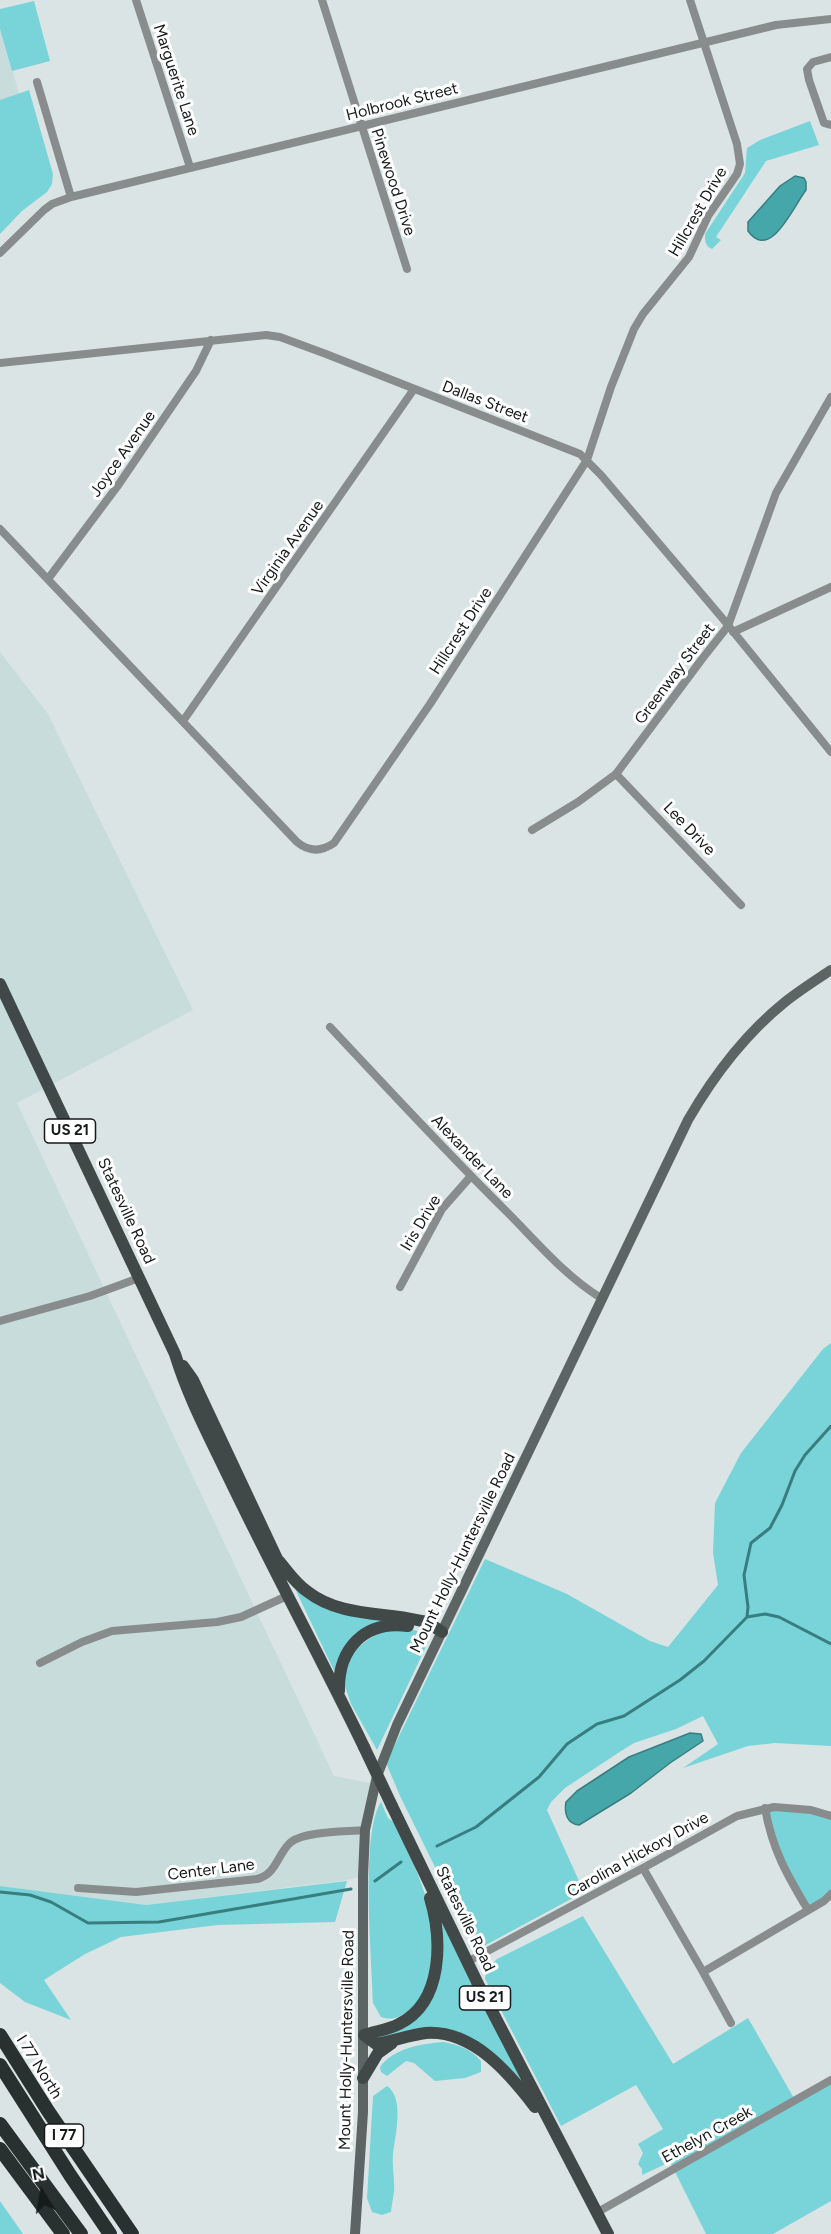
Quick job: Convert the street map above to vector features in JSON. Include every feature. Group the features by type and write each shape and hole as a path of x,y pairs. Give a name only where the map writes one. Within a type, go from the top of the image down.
{"highway":[{"name":"I 77 North","path":"0,2035 78,2157 132,2234"},
{"name":"I 77","path":"0,2065 110,2234"},
{"name":"I 77","path":"0,2124 81,2234"},
{"path":"0,2149 63,2234"}],"main road":[{"name":"Mount Holly-Huntersville Road","path":"355,2234 363,2078 365,1830 373,1791 383,1759 441,1632 672,1150 704,1092 735,1050 765,1019 787,1000 831,970"},
{"name":"Statesville Road","path":"0,984 175,1354 184,1384 302,1627 315,1646 467,1962 608,2234"},
{"name":"Statesville Road","path":"175,1354 192,1380 279,1561 309,1624 315,1646"},
{"path":"279,1561 300,1585 325,1603 355,1612 427,1622 441,1632"},
{"path":"339,1696 339,1674 344,1659 352,1646 370,1631 384,1626 398,1625 441,1632"},
{"path":"364,2035 392,2027 406,2020 420,2007 431,1987 437,1960 437,1934 433,1907 419,1862"},
{"path":"364,2035 376,2044 437,2033 466,2042 499,2066 554,2132"},
{"path":"363,2078 378,2053 396,2041"}],"street":[{"name":"Marguerite Lane","path":"136,0 190,167"},
{"name":"Pinewood Drive","path":"322,0 407,269"},
{"name":"Hillcrest Drive","path":"0,529 297,843 310,850 327,848 334,843 406,739 587,460 611,387 634,329 643,314 689,258 708,216 739,169 737,144 690,0"},
{"name":"Holbrook Street","path":"0,253 44,210 52,204 71,197 776,25 831,19"},
{"path":"831,57 813,62 807,69 824,123 831,125"},
{"path":"37,82 71,197"},
{"name":"Dallas Street","path":"0,363 252,335 280,337 580,454 731,629 831,752"},
{"name":"Joyce Avenue","path":"48,579 119,484 190,381 211,340"},
{"name":"Virginia Avenue","path":"183,721 414,389"},
{"name":"Greenway Street","path":"532,830 616,774 702,659 731,629 776,493 831,397"},
{"path":"731,629 831,587"},
{"name":"Lee Drive","path":"616,774 741,905"},
{"name":"Alexander Lane","path":"330,1027 471,1176 578,1283 601,1299"},
{"name":"Iris Drive","path":"400,1287 442,1209 471,1176"},
{"path":"0,1321 90,1296 140,1278"},
{"path":"40,1663 82,1642 112,1631 217,1622 241,1617 287,1596"},
{"name":"Carolina Hickory Drive","path":"467,1962 737,1816 765,1808 794,1807 831,1816"},
{"path":"765,1808 772,1842 808,1910"},
{"name":"Center Lane","path":"78,1888 136,1892 257,1879 271,1872 288,1846 298,1838 365,1830"},
{"path":"644,1868 731,2023"},
{"path":"703,1972 824,1901 831,1894"},
{"name":"Ethelyn Creek","path":"596,2213 831,2080"}],"shaded area":[{"path":"34,1 50,61 12,71 0,29 0,9"},
{"path":"0,29 30,130 0,138"},
{"path":"29,90 53,174 52,184 47,192 22,211 0,234 0,100"},
{"path":"810,121 819,145 766,161 716,237 721,240 712,249 710,248 706,243 705,234 745,173 747,148 760,140"},
{"path":"795,176 804,178 806,190 788,219 773,236 765,240 756,239 748,231 748,222 780,186"},
{"path":"0,652 48,714 193,1010 17,1103 334,1776 375,1784 363,1876 347,1880 146,1905 0,1886"},
{"path":"831,1343 831,1746 775,1743 748,1746 683,1768 718,1744 703,1716 676,1729 634,1743 565,1788 551,1802 547,1810 584,1892 482,1947 474,1946 386,1763 485,1559 567,1594 650,1641 668,1647 718,1585 713,1553 715,1503 741,1453 823,1349"},
{"path":"289,1576 301,1591 396,1620 366,1630 337,1677"},
{"path":"394,1629 414,1630 431,1636 377,1750 351,1704 343,1681 353,1651 377,1633"},
{"path":"690,1733 701,1734 703,1741 631,1793 579,1825 569,1820 566,1814 566,1802 577,1791 629,1757"},
{"path":"381,1802 388,1818 398,1825 429,1907 433,1932 432,1962 425,1990 410,2010 389,2019 381,2017 373,2003 370,1929 371,1840"},
{"path":"765,1808 831,1816 831,1894 808,1910 788,1878"},
{"path":"347,1881 335,1922 218,1925 121,1937 85,1954 44,1980 71,2020 25,2002 0,1983 0,1886 146,1905"},
{"path":"436,1910 529,2094 454,2034 380,2041 375,2036 426,2007"},
{"path":"583,1916 673,2064 748,2018 795,2100 831,2080 831,2201 773,2234 706,2234 670,2162 642,2175 642,2169 638,2164 643,2153 638,2144 663,2129 636,2085 561,2126 485,1979 486,1970 497,1959"},
{"path":"443,2042 473,2053 481,2061 481,2072 465,2078 435,2081 414,2063 406,2061 387,2076 381,2072 380,2067 400,2051"},
{"path":"387,2086 396,2099 398,2118 393,2154 394,2190 391,2212 382,2215 372,2212 367,2198 373,2096"},
{"path":"0,2201 23,2234 0,2234"}],"waterway":[{"path":"747,1617 744,1575 751,1543 770,1528 795,1471 805,1455 831,1426"},
{"path":"437,1846 476,1827 539,1777 567,1744 597,1724 624,1716 680,1680 704,1661 747,1617 765,1614 779,1617 831,1644"},
{"path":"375,1881 401,1862"},
{"path":"0,1892 30,1895 51,1902 88,1923 159,1922 351,1889"}]}
